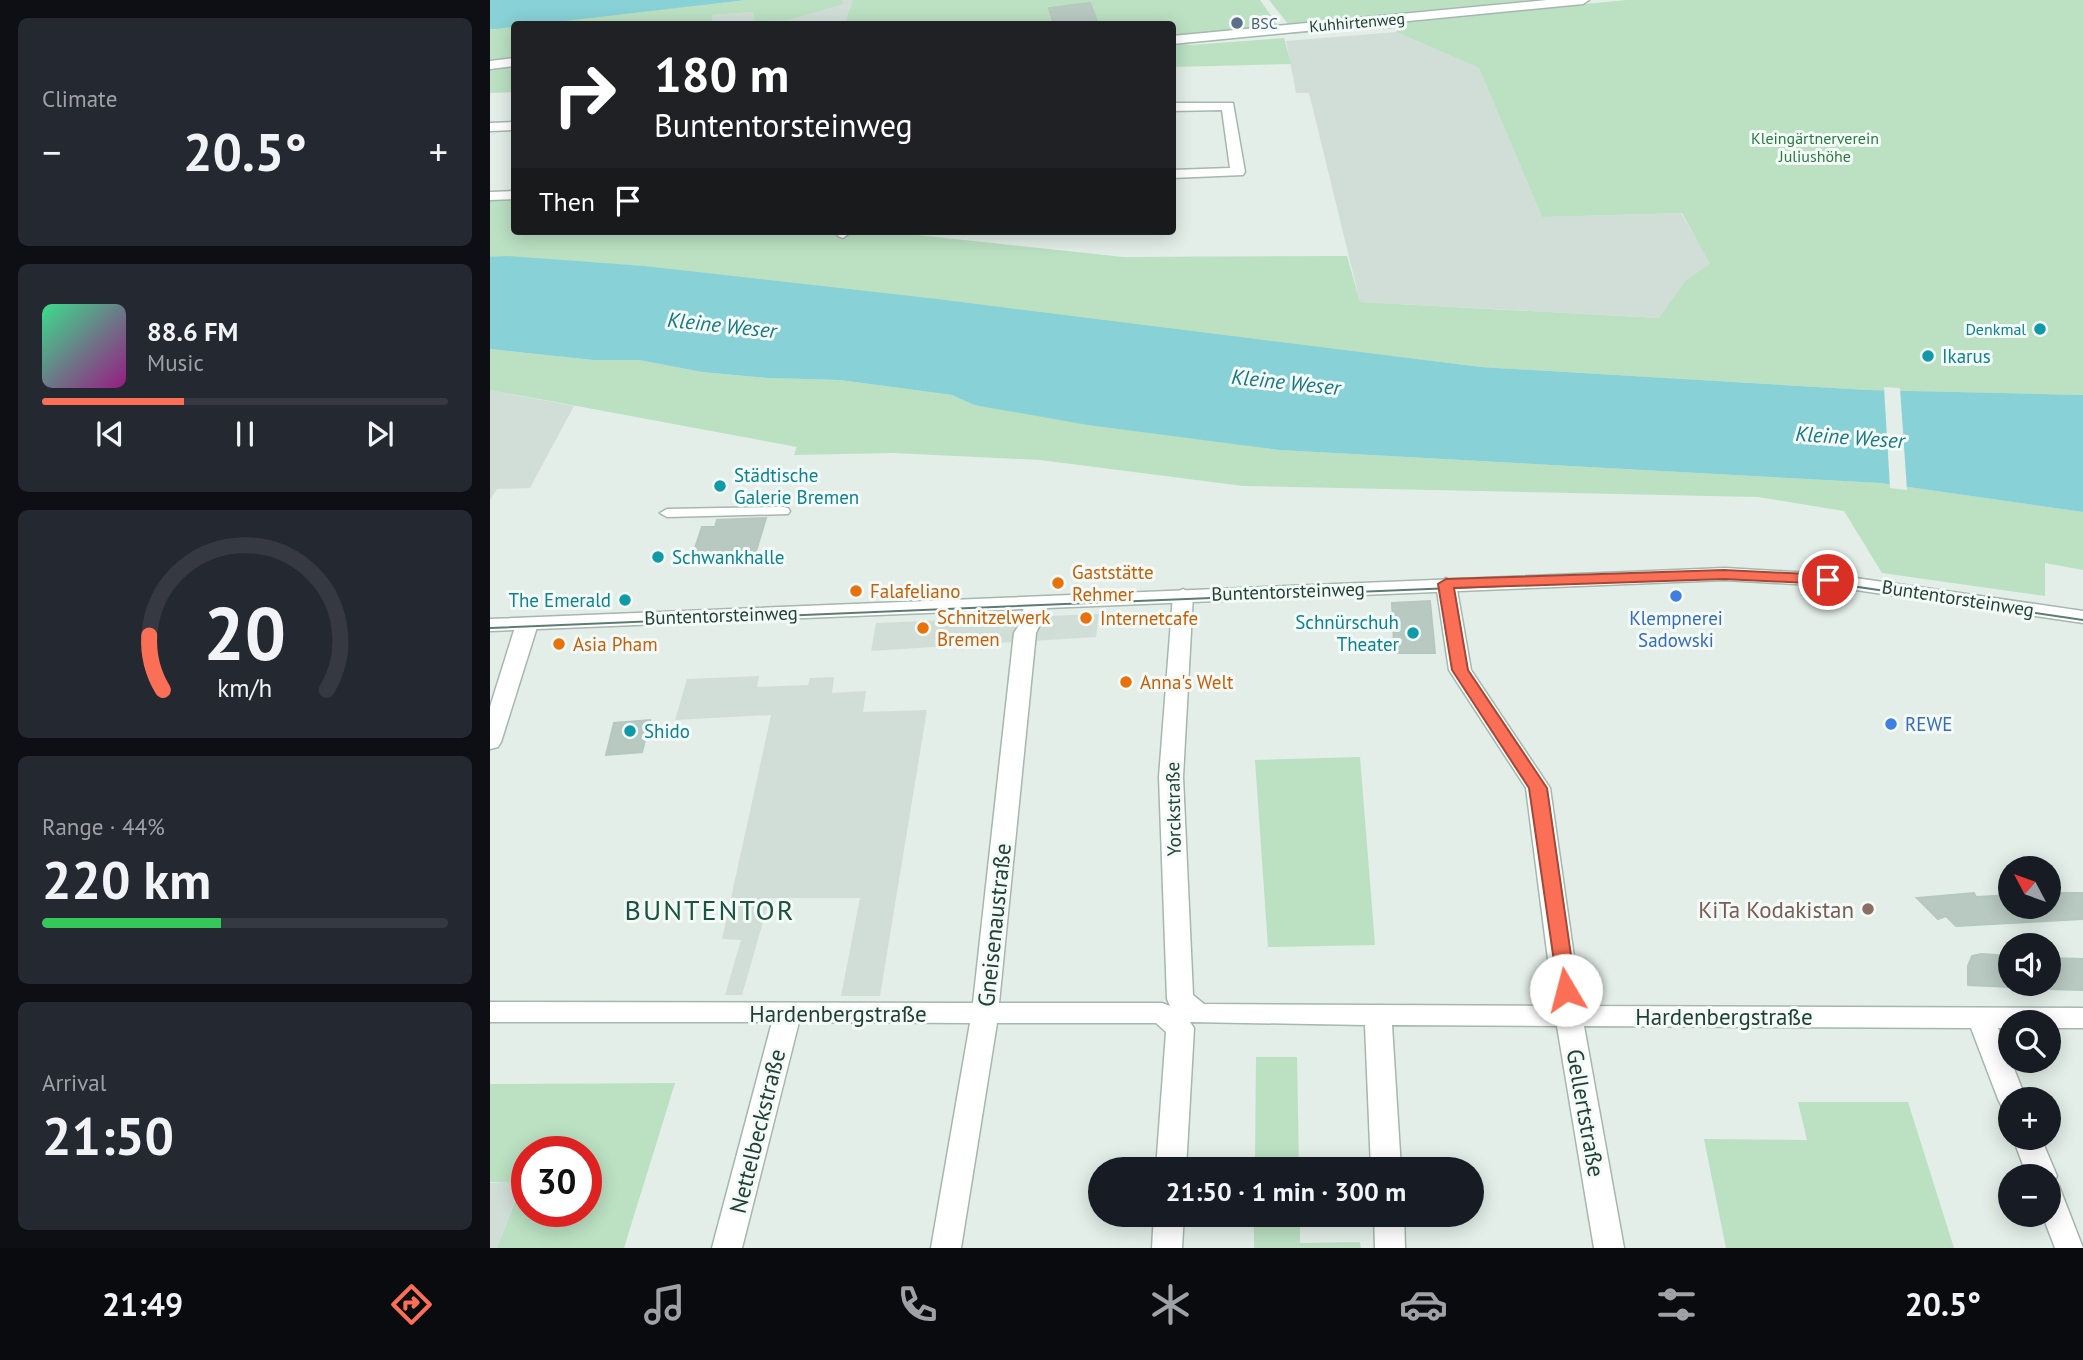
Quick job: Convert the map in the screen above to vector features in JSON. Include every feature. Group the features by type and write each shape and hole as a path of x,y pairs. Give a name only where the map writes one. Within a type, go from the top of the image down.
{"street":[{"name":"Kuhhirtenweg","path":"1176,40 1583,0"},
{"path":"490,65 511,62"},
{"path":"1176,107 1228,106 1238,172 1176,174"},
{"path":"490,127 511,126"},
{"path":"490,196 511,195"},
{"path":"667,513 783,512"},
{"name":"Buntentorsteinweg","path":"490,625 1712,575 1775,576 1863,584 2083,617"},
{"name":"Gellertstraße","path":"1446,584 1460,670 1538,788 1569,1016 1609,1248"},
{"name":"Yorckstraße","path":"1183,595 1171,777 1180,999 1189,1021"},
{"name":"Gneisenaustraße","path":"946,1248 985,1012 1025,633 1032,621 1034,603"},
{"path":"490,742 527,624"},
{"name":"Hardenbergstraße","path":"490,1012 1162,1013 1189,1021 1569,1016 2083,1018"},
{"name":"Nettelbeckstraße","path":"727,1248 787,1014"},
{"path":"1980,1016 2007,1087"},
{"path":"1378,1017 1385,1157"},
{"path":"1172,1157 1189,1021"},
{"path":"2061,1225 2070,1248"},
{"path":"1167,1248 1168,1227"},
{"path":"1389,1227 1390,1248"}],"shaded area":[{"path":"796,0 853,0 845,21 713,21 712,15 753,12"},
{"path":"1396,32 1479,68 1542,217 1681,213 1711,264 1686,280 1660,318 1360,302 1309,93 1296,93 1286,41"},
{"path":"490,390 574,406 530,488 497,489 490,500"},
{"path":"1099,614 1096,637 871,651 876,623"},
{"path":"759,676 757,687 808,685 810,678 834,677 832,693 866,691 863,712 927,710 880,996 841,996 860,898 770,898 742,995 725,995 741,940 722,939 771,715 675,720 687,679"},
{"path":"511,1182 511,1211 497,1248 490,1248 490,1183"}],"green space":[{"path":"746,0 841,0 844,4 788,20 755,21 753,12 712,15 713,21 555,21"},
{"path":"853,0 1260,0 1278,25 1176,36 1176,21 845,21"},
{"path":"1269,0 1531,0 1288,24"},
{"name":"Kleingärtnerverein Juliushöhe","path":"1627,0 2083,0 2083,395 1868,390 1481,367 645,266 490,257 490,200 511,199 511,235 917,235 1123,257 1347,256 1360,302 1659,318 1686,280 1710,264 1682,213 1542,217 1479,68 1396,32 1399,28 1234,37"},
{"path":"511,26 511,59 490,61 490,29"},
{"path":"1284,38 1291,64 1176,67 1176,43 1191,45"},
{"path":"511,67 511,92 490,93 490,69"},
{"path":"490,349 593,360 639,360 702,372 768,378 840,380 952,395 974,405 1279,450 1880,483 2083,512 2083,570 2045,563 2045,596 1882,573 1844,511 1758,497 1243,486 1040,460 893,453 794,455 797,447 490,390"},
{"path":"1360,757 1375,945 1268,947 1255,760"},
{"path":"1256,1057 1297,1057 1299,1157 1255,1157"},
{"path":"675,1083 624,1248 497,1248 511,1212 511,1227 602,1227 602,1136 511,1136 511,1183 490,1182 490,1084"},
{"path":"1798,1102 1908,1102 1954,1248 1726,1248 1704,1139 1807,1140"},
{"path":"1254,1227 1300,1227 1300,1243 1360,1242 1361,1248 1254,1248"}],"water":[{"path":"490,0 746,0 564,21 511,21 511,27 490,29"},
{"name":"Kleine Weser","path":"490,257 645,266 937,299 1481,367 1868,390 2083,395 2083,512 1880,483 1279,450 1088,425 974,405 952,395 840,380 768,378 702,372 639,360 593,360 490,349"}],"pier":[{"path":"1884,387 1900,388 1907,490 1890,488"}],"building":[{"path":"1090,3 1097,21 1053,21 1049,8"},
{"name":"Schwankhalle","path":"766,518 753,561 690,563 702,527 715,527 717,520"},
{"name":"Schnürschuh Theater","path":"1430,601 1435,653 1398,653 1398,645 1394,645 1392,603"},
{"path":"650,720 642,752 606,755 614,723"},
{"path":"1974,893 1976,897 1998,896 1998,919 2062,919 2062,893 2083,893 2083,919 1956,926 1946,916 1938,919 1917,898"},
{"path":"1998,955 1998,986 1968,985 1968,966 1972,956"},
{"path":"2061,958 2083,959 2083,990 2061,989"}],"tram line":[{"path":"490,628 1716,577 1824,582 2083,620"}],"place":[{"name":"BSC","path":"1237,23"},
{"name":"Denkmal","path":"2040,329"},
{"name":"Ikarus","path":"1928,356"},
{"name":"Städtische Galerie Bremen","path":"720,486"},
{"name":"Schwankhalle","path":"658,557"},
{"name":"Gaststätte Rehmer","path":"1058,583"},
{"name":"Falafeliano","path":"856,591"},
{"name":"Klempnerei Sadowski","path":"1676,596"},
{"name":"The Emerald","path":"625,600"},
{"name":"Internetcafe","path":"1086,618"},
{"name":"Schnitzelwerk Bremen","path":"923,628"},
{"name":"Schnürschuh Theater","path":"1413,633"},
{"name":"Asia Pham","path":"559,644"},
{"name":"Anna's Welt","path":"1126,682"},
{"name":"REWE","path":"1891,724"},
{"name":"Shido","path":"630,731"},
{"name":"KiTa Kodakistan","path":"1868,909"}],"district":[{"name":"BUNTENTOR","path":"710,909"}],"route":[{"path":"1566,990 1538,788 1460,670 1446,584 1724,574 1828,580"}]}
